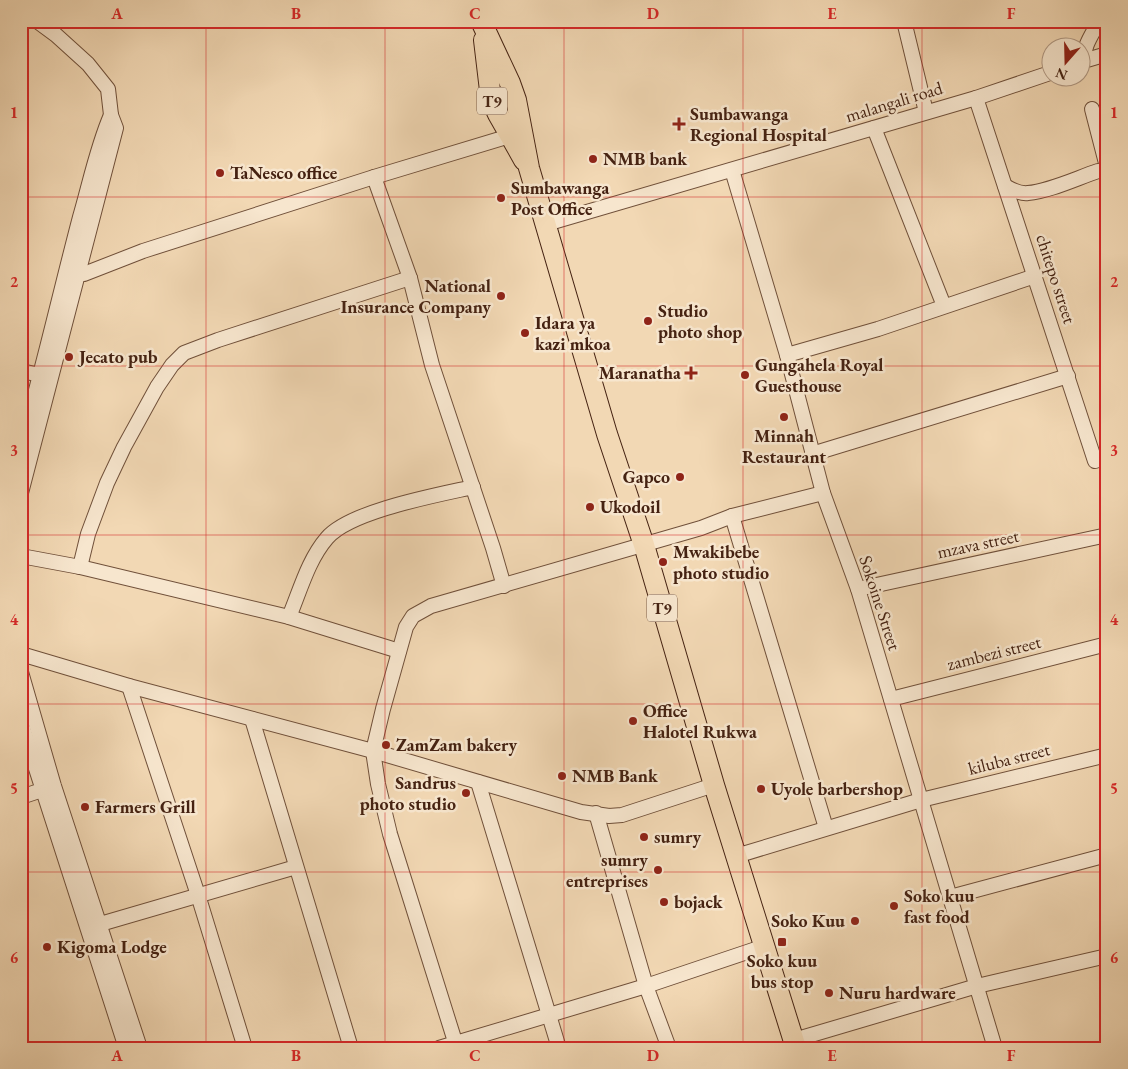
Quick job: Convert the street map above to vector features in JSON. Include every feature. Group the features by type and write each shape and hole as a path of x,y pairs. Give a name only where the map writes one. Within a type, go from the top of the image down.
{"highway":[{"name":"T9","path":"482,23 512,87 518,107 528,168 607,434 644,545 714,785 795,1044"},
{"name":"T9","path":"482,23 491,94 498,114 528,168"},
{"path":"491,94 501,88 512,87"},
{"path":"498,114 509,113 518,107"}],"street":[{"path":"21,493 93,172 105,128 111,114 108,89 98,76 62,40 36,21"},
{"path":"904,21 926,112"},
{"path":"1090,38 1099,21"},
{"path":"1090,59 1107,54"},
{"name":"malangali road","path":"546,224 976,98 1040,76"},
{"name":"chitepo street","path":"976,98 1097,461"},
{"path":"1092,109 1107,167"},
{"path":"874,128 944,306"},
{"path":"71,275 374,177 510,136"},
{"name":"Sokoine Street","path":"732,170 787,354 822,492 858,590 995,1048"},
{"path":"1005,186 1015,191 1026,193 1041,190 1098,171 1107,172"},
{"path":"374,177 410,278 432,365 504,586"},
{"path":"787,354 878,329 1035,276"},
{"path":"80,567 88,534 106,483 157,388 172,365 184,353 218,340 410,278"},
{"path":"21,371 46,376"},
{"path":"21,445 46,376"},
{"path":"812,454 1068,376"},
{"path":"289,617 312,560 327,538 337,529 386,508 419,498 473,487"},
{"path":"456,1045 390,834 378,784 373,751 399,651 406,628 413,616 431,606 701,528 732,516 822,492"},
{"path":"732,516 826,828"},
{"name":"mzava street","path":"858,590 1107,535"},
{"path":"21,556 80,567 289,617 399,651"},
{"name":"zambezi street","path":"890,699 1107,644"},
{"path":"21,654 129,686 373,751 581,812 609,816 622,815 714,785"},
{"path":"21,672 48,788"},
{"path":"129,686 198,895 245,1048"},
{"path":"252,719 351,1048"},
{"path":"21,722 48,788 93,926 126,1048"},
{"name":"kiluba street","path":"736,856 921,800 1107,755"},
{"path":"478,782 559,1048"},
{"path":"21,797 48,788"},
{"path":"596,813 646,986 669,1048"},
{"path":"950,897 1107,855"},
{"path":"93,926 296,866"},
{"path":"93,926 140,1048"},
{"path":"439,1048 456,1045 646,986 765,946"},
{"path":"795,1044 977,986 1107,956"}],"place":[{"name":"Sumbawanga Regional Hospital","path":"679,124"},
{"name":"NMB bank","path":"593,159"},
{"name":"TaNesco office","path":"220,173"},
{"name":"Sumbawanga Post Office","path":"501,198"},
{"name":"National Insurance Company","path":"501,296"},
{"name":"Studio photo shop","path":"648,321"},
{"name":"Idara ya kazi mkoa","path":"525,333"},
{"name":"Jecato pub","path":"69,357"},
{"name":"Maranatha","path":"691,373"},
{"name":"Gungahela Royal Guesthouse","path":"745,375"},
{"name":"Minnah Restaurant","path":"784,417"},
{"name":"Gapco","path":"680,477"},
{"name":"Ukodoil","path":"590,507"},
{"name":"Mwakibebe photo studio","path":"663,562"},
{"name":"Office Halotel Rukwa","path":"633,721"},
{"name":"ZamZam bakery","path":"386,745"},
{"name":"NMB Bank","path":"562,776"},
{"name":"Uyole barbershop","path":"761,789"},
{"name":"Sandrus photo studio","path":"466,793"},
{"name":"Farmers Grill","path":"85,807"},
{"name":"sumry","path":"644,837"},
{"name":"sumry entreprises","path":"658,870"},
{"name":"bojack","path":"664,902"},
{"name":"Soko kuu fast food","path":"894,906"},
{"name":"Soko Kuu","path":"855,921"},
{"name":"Soko kuu bus stop","path":"782,942"},
{"name":"Kigoma Lodge","path":"47,947"},
{"name":"Nuru hardware","path":"829,993"}]}
